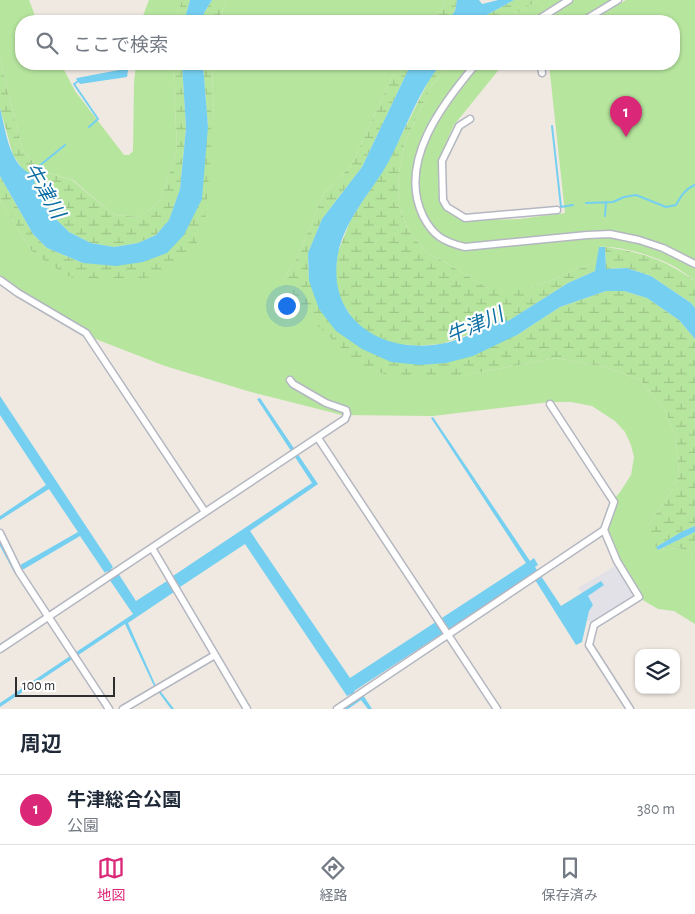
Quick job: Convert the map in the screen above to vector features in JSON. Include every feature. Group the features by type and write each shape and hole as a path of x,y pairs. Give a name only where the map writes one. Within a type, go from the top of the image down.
{"street":[{"path":"545,15 569,0"},
{"path":"593,15 618,0"},
{"path":"471,70 438,115 419,156 416,186 419,207 428,225 438,236 449,243 465,247 610,234 664,248 695,264"},
{"path":"470,119 459,126 442,161 444,200 447,207 465,218 557,210"},
{"path":"0,280 86,332 205,512"},
{"path":"0,649 345,419 346,410 326,403 293,384 290,380"},
{"path":"337,709 446,634 604,530 614,502 550,404"},
{"path":"318,438 497,709"},
{"path":"604,530 617,561 639,597 594,625 589,645 630,709"},
{"path":"0,533 18,569 109,709"},
{"path":"152,548 248,709"},
{"path":"123,709 215,654"}],"shaded area":[{"path":"617,565 636,596 592,624 587,620 589,611 587,596 604,585 601,581 582,593 578,588"}],"green space":[{"path":"0,0 29,0 35,15 15,15 15,70 64,70 75,91 124,155 129,155 133,151 135,70 173,70 177,149 161,200 140,217 114,215 73,180 41,171 22,149 0,58"},
{"path":"149,0 182,0 177,15 143,15"},
{"path":"182,0 190,0 186,15 177,15"},
{"path":"212,0 226,0 221,15 204,15"},
{"path":"226,0 444,0 443,8 435,15 221,15"},
{"path":"444,0 457,0 455,11 452,15 435,15 443,8"},
{"path":"514,0 539,0 513,15 487,15"},
{"path":"539,0 611,0 586,15 513,15"},
{"path":"626,0 695,0 695,281 668,263 649,256 617,248 599,247 598,261 529,289 489,289 427,253 409,231 398,204 399,172 405,142 432,85 446,70 499,70 454,125 438,161 441,203 445,210 463,221 519,219 565,213 550,70 680,70 680,15 601,15"},
{"path":"0,58 22,149 41,171 72,180 114,215 140,217 161,200 177,149 173,70 182,70 186,128 180,189 169,220 156,235 138,243 114,247 91,243 69,232 51,214 35,186 34,175 25,172 13,155 0,108"},
{"path":"203,70 212,70 214,121 205,222 193,252 157,277 89,281 70,277 33,253 0,200 0,176 33,234 47,248 83,263 167,253 208,127"},
{"path":"212,70 395,70 351,166 324,193 298,256 283,280 465,375 556,358 605,367 640,380 665,410 676,438 679,475 671,492 647,527 658,550 679,548 695,553 695,624 674,611 658,609 636,596 617,565 601,528 610,504 631,475 634,457 625,432 615,421 592,406 571,402 550,402 433,416 342,415 251,392 165,366 75,331 0,282 0,200 33,253 157,277 214,121"},
{"path":"395,70 408,70 362,167 322,219 308,253 309,281 391,362 517,335 560,307 606,291 624,291 647,298 679,320 695,339 695,526 656,547 647,537 647,527 671,492 679,475 676,438 665,410 640,380 605,367 556,358 465,375 396,378 361,366 290,300 283,280 298,256 324,193 351,166"},
{"path":"436,70 446,70 432,85 405,142 399,172 398,204 409,231 427,253 489,289 529,289 598,261 595,271 568,283 508,321 441,344 416,346 393,342 367,332 352,317 341,301 335,277 338,252 351,219 388,162 430,78"},
{"path":"605,247 641,254 684,273 695,281 695,308 691,303 651,276 627,268 606,269"},
{"path":"695,532 695,553 679,548 658,550"}],"water":[{"path":"190,0 212,0 204,15 186,15"},
{"path":"457,0 479,0 482,4 498,0 514,0 487,15 452,15 455,11"},
{"path":"128,70 127,77 80,84 77,78"},
{"path":"182,70 203,70 208,127 202,199 184,235 167,253 143,262 116,266 83,263 47,248 33,234 0,176 0,108 14,156 26,171 34,175 35,186 51,214 69,232 91,243 114,247 138,243 156,235 169,220 180,189 186,128"},
{"path":"408,70 437,70 419,98 389,161 353,217 338,254 336,277 340,296 349,313 362,327 378,337 397,343 418,346 440,344 472,334 503,319 508,321 568,283 595,271 599,247 605,247 606,269 627,268 651,276 691,303 695,308 695,339 679,320 647,298 624,291 606,291 560,307 517,335 473,356 446,363 420,365 391,362 362,349 336,331 319,309 309,281 308,253 322,219 362,167"},
{"path":"0,396 113,567 111,569 115,575 118,573 136,601 167,581 169,583 175,579 173,576 312,483 257,399 260,398 318,484 250,531 350,678 526,563 431,418 433,417 530,561 534,558 538,565 535,567 561,606 601,581 604,585 588,596 593,605 589,611 582,642 576,645 532,575 354,691 359,698 363,695 372,709 368,709 361,700 348,709 342,709 355,700 351,694 347,696 245,544 180,587 178,584 172,589 174,592 128,623 155,684 174,709 171,709 154,686 125,624 0,707 0,703 133,614 109,579 111,577 107,571 105,573 80,536 24,569 14,572 0,546 0,540 15,568 78,532 49,489 0,520 0,516 46,485 0,415"},
{"path":"695,526 695,532 658,550 656,547 683,531"}],"waterway":[{"path":"80,80 74,84 98,119 89,127"},
{"path":"552,126 561,207 573,205"},
{"name":"牛津川","path":"28,175 65,145"},
{"path":"586,203 613,202 624,197 636,195 666,207 676,205 686,191 695,185"},
{"path":"605,216 606,203"}],"place":[{"name":"牛津総合公園","path":"626,137"}]}
